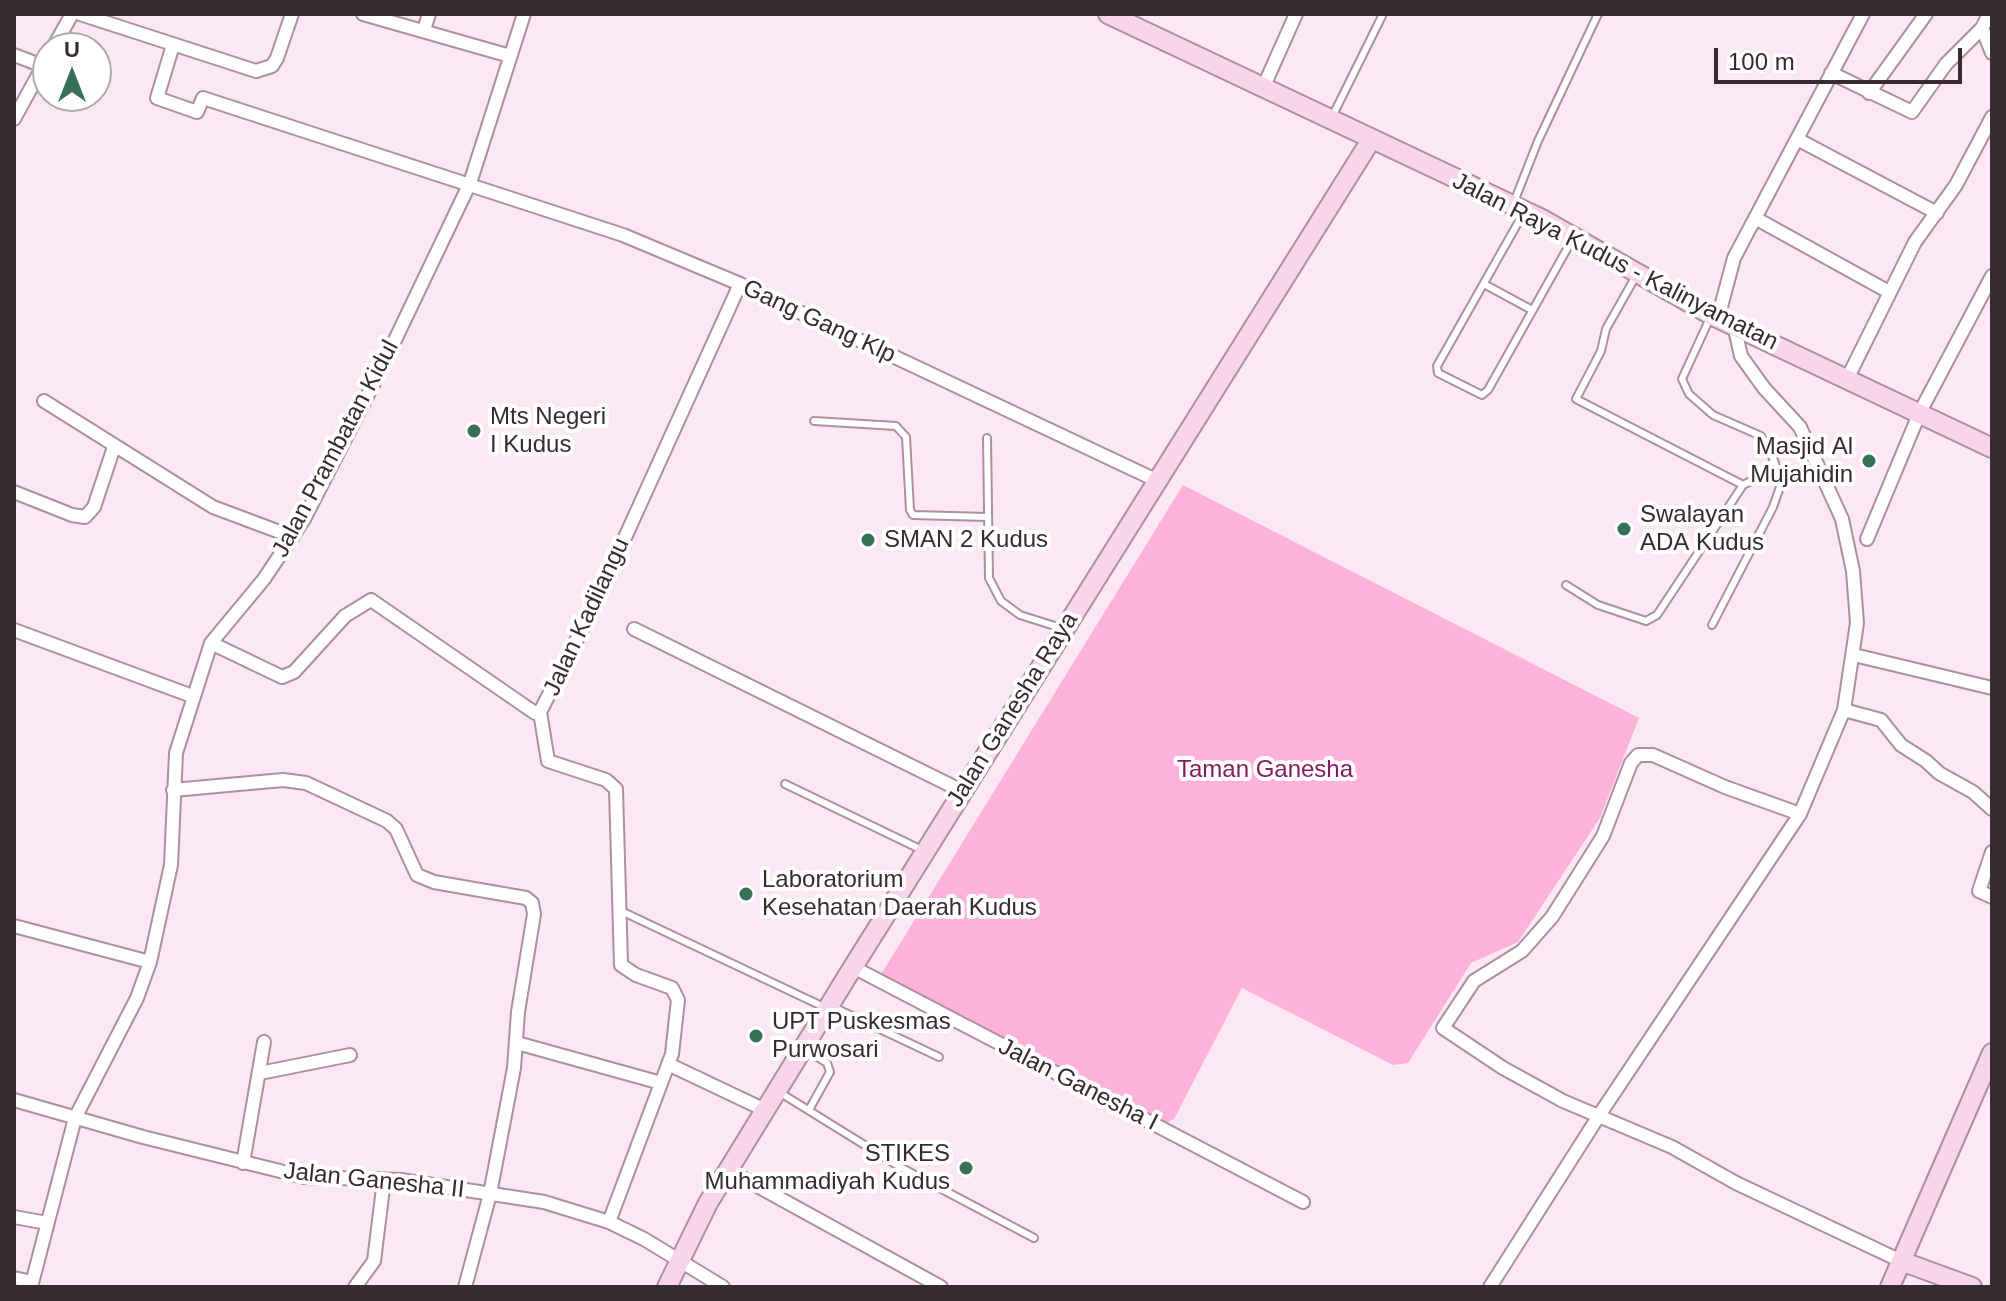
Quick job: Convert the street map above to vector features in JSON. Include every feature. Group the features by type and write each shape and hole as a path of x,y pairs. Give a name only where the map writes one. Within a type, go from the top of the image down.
{"street":[{"path":"62,32 72,14"},
{"path":"80,14 256,71 266,69 277,58 292,14"},
{"path":"363,14 510,56"},
{"path":"424,30 429,14"},
{"name":"Jalan Prambatan Kidul","path":"31,1285 75,1118 137,998 150,962 171,865 173,790 180,733 211,643 264,579 293,537 384,363 470,183 524,14"},
{"path":"1263,88 1296,14"},
{"path":"1490,1287 1600,1114 1800,814 1844,710 1857,623 1853,571 1837,502 1800,427 1747,366 1721,319 1734,258 1863,14"},
{"path":"1869,93 1926,14"},
{"path":"1831,73 1912,112 1946,64 1982,28 1989,14"},
{"name":"Jalan Raya Kudus - Kalinyamatan","path":"1111,15 1519,208 1721,319 1992,448"},
{"path":"1982,28 1992,53"},
{"name":"Gang Gang Klp","path":"173,45 157,98 197,112 203,98 470,183 602,231 623,235 740,284 1160,482"},
{"path":"15,116 32,85"},
{"path":"1848,377 1915,242 1937,213 1992,117"},
{"path":"1797,139 1937,213"},
{"name":"Jalan Ganesha Raya","path":"667,1287 678,1258 853,967 1064,629 1160,482 1196,416 1371,140"},
{"path":"1755,218 1889,292"},
{"path":"1867,539 1920,412 1992,276"},
{"name":"Jalan Kadilangu","path":"211,643 282,677 294,672 345,616 371,600 535,713 540,712 593,608 740,284"},
{"path":"44,401 213,507 293,537"},
{"path":"14,492 85,517 94,507 114,447"},
{"path":"634,629 962,791"},
{"path":"14,630 192,696"},
{"path":"1854,655 1992,688"},
{"path":"1844,710 1881,720 1901,745 1939,773 1973,792 1992,809"},
{"path":"540,712 548,761 606,780 616,789 621,965 636,975 672,988 678,1000 676,1033 668,1064 609,1222"},
{"path":"1800,814 1725,787 1653,755 1638,755 1631,763 1603,836 1535,940 1474,981 1443,1028 1522,1079 1563,1101 1600,1114 1901,1261 1972,1287"},
{"path":"173,790 283,780 306,783 387,821 396,829 417,875 434,882 529,900 534,914 517,1043 490,1194 465,1287"},
{"path":"1992,852 1979,891 1992,897"},
{"path":"14,926 150,962"},
{"name":"Jalan Ganesha I","path":"853,967 1303,1202"},
{"path":"243,1163 264,1042"},
{"path":"517,1043 661,1083"},
{"path":"1890,1287 1992,1053"},
{"path":"260,1073 350,1055"},
{"path":"668,1064 767,1111"},
{"name":"Jalan Ganesha II","path":"14,1100 304,1177 384,1180 544,1202 609,1222 678,1258 723,1287"},
{"path":"730,1171 941,1287"},
{"path":"355,1287 374,1261 384,1180"},
{"path":"14,1217 47,1223"},
{"path":"14,1278 31,1285"}],"lane":[{"path":"1331,120 1383,14"},
{"path":"1573,237 1488,390 1482,395 1438,373 1437,366 1484,284 1519,208 1538,141 1598,14"},
{"path":"1638,273 1606,329 1601,351 1576,399 1743,485"},
{"path":"1484,284 1532,310"},
{"path":"1712,625 1773,507 1781,484 1774,460 1761,436 1713,415 1685,388 1682,379 1721,319"},
{"path":"814,421 896,426 906,437 913,515 988,517"},
{"path":"987,438 989,578 1001,601 1020,615 1064,629"},
{"path":"1566,585 1598,605 1646,621 1657,615 1743,485 1765,474 1774,460"},
{"path":"785,784 925,852"},
{"path":"619,910 939,1057"},
{"path":"805,1049 827,1063 830,1072 810,1108"},
{"path":"779,1092 810,1108 900,1167 1034,1238"}],"green space":[{"name":"Taman Ganesha","path":"1183,485 1639,718 1600,818 1518,942 1471,963 1408,1063 1393,1065 1242,988 1174,1119 1166,1123 880,976"}],"place":[{"name":"Mts Negeri I Kudus","path":"474,431"},
{"name":"Masjid Al Mujahidin","path":"1869,461"},
{"name":"Swalayan ADA Kudus","path":"1624,529"},
{"name":"SMAN 2 Kudus","path":"868,540"},
{"name":"Laboratorium Kesehatan Daerah Kudus","path":"746,894"},
{"name":"UPT Puskesmas Purwosari","path":"756,1036"},
{"name":"STIKES Muhammadiyah Kudus","path":"966,1168"}]}
